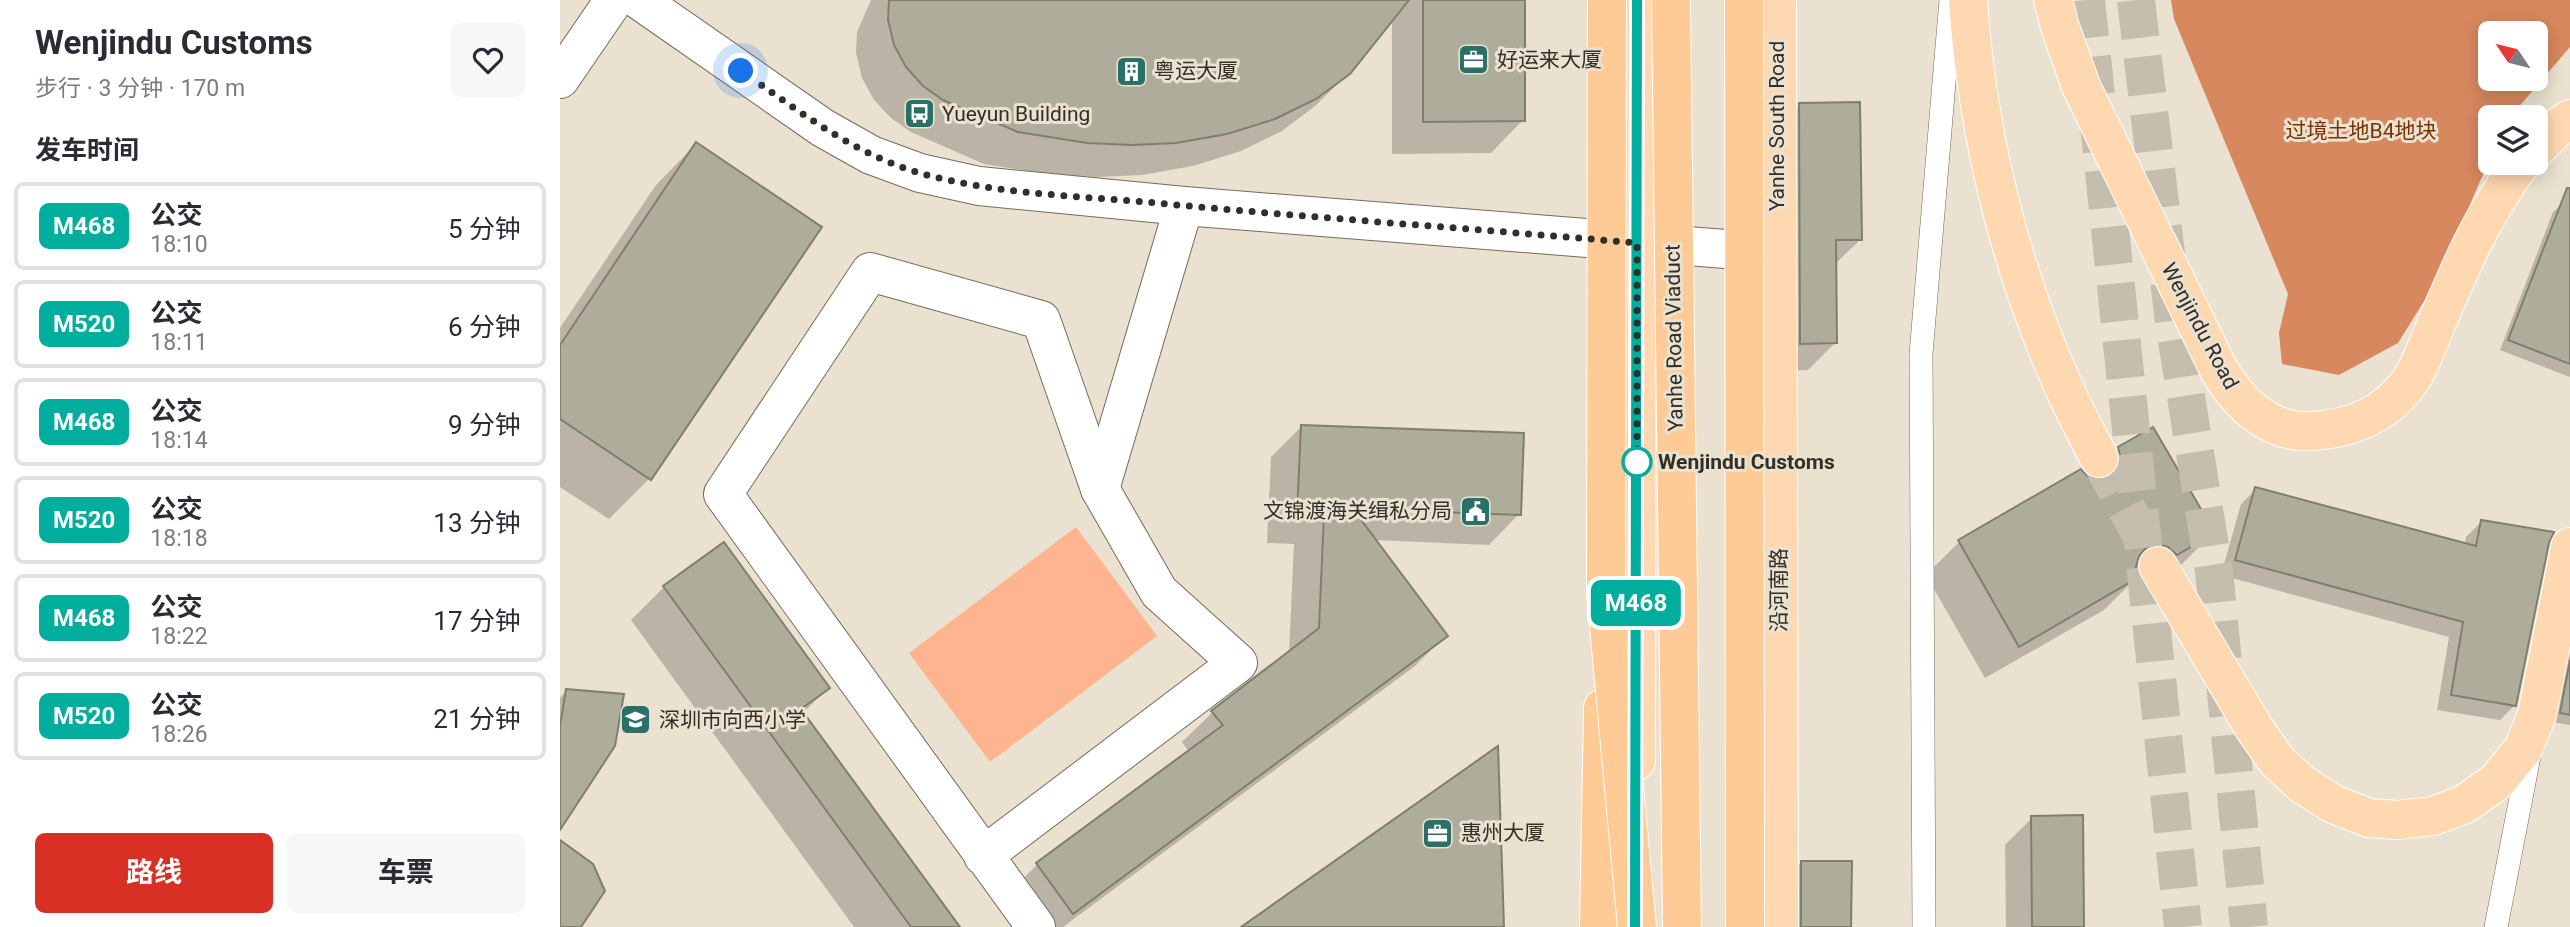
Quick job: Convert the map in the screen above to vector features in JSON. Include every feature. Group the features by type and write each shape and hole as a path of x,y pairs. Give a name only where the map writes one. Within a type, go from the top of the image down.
{"highway":[{"path":"1599,927 1606,594 1607,0"},
{"name":"Yanhe Road Viaduct","path":"1671,0 1682,927"},
{"path":"1744,0 1745,927"},
{"path":"1606,594 1636,927"}],"main road":[{"path":"1636,927 1637,0"},
{"name":"Yanhe South Road","path":"1777,0 1778,253"},
{"path":"1968,0 1978,94 1993,173 2015,256 2066,391 2099,458"},
{"name":"Wenjindu Road","path":"2053,0 2081,86 2218,370 2233,393 2256,414 2277,425 2306,432 2337,430 2366,420 2391,402 2411,379 2472,242 2514,175"},
{"path":"2548,137 2570,119"},
{"name":"沿河南路","path":"1778,253 1779,927"},
{"path":"2158,566 2254,728 2277,761 2302,784 2333,804 2369,818 2398,820 2433,816 2463,805 2496,782 2523,749 2537,715 2570,547"}],"street":[{"path":"560,79 614,0"},
{"path":"639,0 823,128 871,155 920,173 979,186 1184,206 1778,253"},
{"path":"1100,489 1184,206"},
{"path":"983,856 1238,663 1159,592 1100,489 1041,320 870,272 723,494 983,856 1036,927"}],"lane":[{"path":"1924,927 1921,354 1951,0"},
{"path":"2496,927 2537,715"}],"shaded area":[{"path":"1076,527 1157,636 990,762 909,653"}],"green space":[{"name":"过境土地B4地块","path":"2171,0 2570,0 2570,47 2548,73 2548,21 2478,21 2478,91 2532,91 2520,105 2478,105 2478,175 2483,175 2439,277 2398,343 2339,375 2282,364 2279,333 2288,294 2174,19"}],"building":[{"name":"粤运大厦","path":"889,0 1409,0 1350,74 1316,99 1275,119 1227,134 1176,143 1132,145 1087,143 1018,132 943,100 923,86 906,67 894,45 888,20"},
{"name":"好运来大厦","path":"1423,0 1525,0 1525,121 1423,122"},
{"path":"1860,102 1862,240 1836,240 1837,343 1800,344 1799,103"},
{"path":"696,142 822,227 651,480 560,419 560,345"},
{"path":"2567,188 2570,188 2570,364 2508,340"},
{"path":"1301,425 1524,433 1521,515 1353,509 1448,636 1073,914 1036,863 1223,725 1211,711 1319,628 1324,514 1297,513"},
{"path":"2153,427 2215,533 2177,555 2168,547 2157,544 2147,547 2139,556 2136,567 2139,577 2019,647 1958,540 2081,469 2088,477 2097,480 2109,477 2118,469 2121,460 2118,447"},
{"path":"2255,487 2476,546 2481,520 2554,532 2549,543 2516,706 2451,695 2463,622 2235,560"},
{"path":"724,542 830,688 801,709 960,927 911,927 663,586"},
{"path":"2570,660 2570,715 2560,713"},
{"path":"566,689 624,694 615,746 560,830 560,726"},
{"name":"惠州大厦","path":"1498,746 1504,927 1241,927"},
{"path":"2083,815 2084,927 2032,927 2031,816"},
{"path":"560,840 593,864 605,891 581,927 560,927"},
{"path":"1801,861 1852,861 1851,927 1801,927"}],"tunnel":[{"path":"2086,0 2183,927"},
{"path":"2136,0 2174,322 2214,571 2249,927"},
{"path":"2099,458 2158,566"}],"bus line":[{"name":"M468","path":"1635,927 1637,0"}],"place":[{"name":"好运来大厦","path":"1474,60"},
{"name":"粤运大厦","path":"1131,71"},
{"name":"Yueyun Building","path":"919,114"},
{"name":"Wenjindu Customs","path":"1637,462"},
{"name":"文锦渡海关缉私分局","path":"1475,511"},
{"name":"深圳市向西小学","path":"636,720"},
{"name":"惠州大厦","path":"1438,833"}],"route":[{"path":"741,71 823,128 871,155 920,173 979,186 1184,206 1637,243 1637,462"}]}
